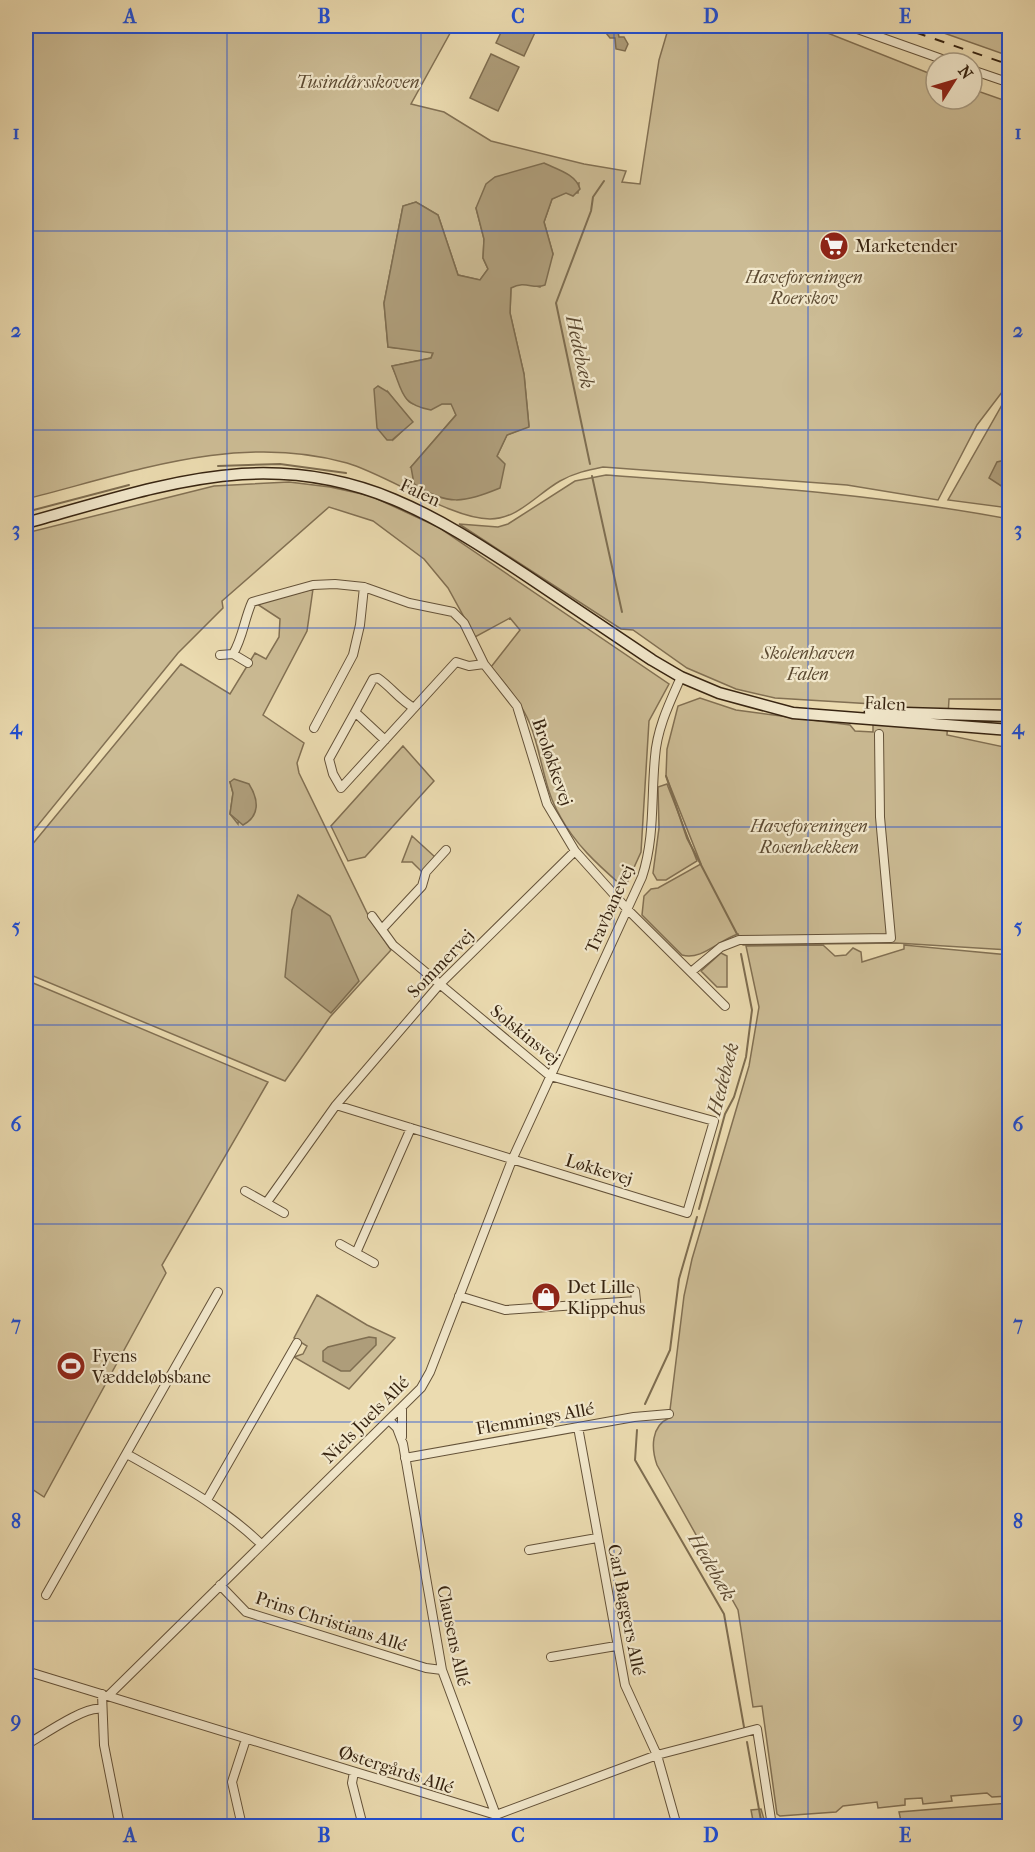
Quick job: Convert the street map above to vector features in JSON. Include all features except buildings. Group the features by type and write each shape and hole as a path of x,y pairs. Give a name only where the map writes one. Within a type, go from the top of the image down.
{"street":[{"path":"849,26 924,53"},
{"path":"984,74 1010,83"},
{"name":"Falen","path":"26,523 164,486 210,477 280,475 320,478 356,485 428,513 681,677 719,693 815,716 1010,730"},
{"name":"Broløkkevej","path":"233,654 242,639 243,624 252,602 313,585 335,584 364,587 409,603 453,612 464,623 484,664 517,706 547,804 575,851 628,910 725,1006"},
{"path":"314,728 353,655 360,625 364,587"},
{"path":"220,655 233,654 248,663"},
{"path":"414,708 378,678 373,680 329,759 333,774 341,788 456,662 469,666 484,664"},
{"name":"Travbanevej","path":"550,1076 628,910 648,860 657,745 664,716 681,677"},
{"name":"Falen","path":"759,704 826,711 1010,716"},
{"path":"355,712 385,740"},
{"path":"965,726 1010,724"},
{"path":"965,726 984,734 1010,738"},
{"path":"691,972 721,947 739,940 891,938 879,817 879,734"},
{"path":"382,929 422,886 426,872 446,850"},
{"name":"Sommervej","path":"336,1105 439,985 575,851"},
{"name":"Solskinsvej","path":"372,916 393,945 550,1076 714,1121"},
{"name":"Niels Juels Allé","path":"105,1695 389,1420 424,1383 512,1160 550,1076"},
{"path":"267,1202 336,1105"},
{"name":"Løkkevej","path":"336,1105 687,1213 714,1121"},
{"path":"356,1253 411,1128"},
{"path":"245,1191 284,1213"},
{"path":"340,1244 374,1263"},
{"path":"635,1291 637,1310"},
{"path":"46,1595 218,1292"},
{"path":"459,1296 505,1310 636,1300"},
{"path":"207,1500 297,1343"},
{"name":"Clausens Allé","path":"402,1407 402,1444"},
{"name":"Flemmings Allé","path":"405,1458 650,1415 669,1414"},
{"name":"Clausens Allé","path":"389,1420 397,1428 405,1458 442,1670 500,1827"},
{"name":"Carl Baggers Allé","path":"578,1427 616,1646 625,1685 657,1755 677,1827"},
{"path":"127,1454 207,1500 237,1521 261,1544"},
{"path":"529,1550 597,1538"},
{"name":"Prins Christians Allé","path":"220,1585 246,1612 426,1668 442,1670"},
{"path":"551,1657 616,1646"},
{"name":"Østergårds Allé","path":"26,1671 496,1815"},
{"path":"105,1695 101,1709 104,1745 120,1827"},
{"path":"26,1745 84,1712 94,1708 101,1709"},
{"path":"496,1815 657,1755 757,1729 772,1827"},
{"path":"242,1827 232,1782 246,1739"},
{"path":"354,1772 352,1783 363,1827"}],"green space":[{"path":"26,26 454,26 411,104 444,112 491,141 584,164 626,171 622,182 640,184 659,60 669,26 810,26 924,71 924,111 984,111 984,93 1009,102 1009,383 977,425 938,500 847,485 603,467 565,478 510,515 490,519 457,512 347,463 306,455 265,452 225,454 145,468 26,499","holes":["579,183 578,193 566,192 552,199 544,222 553,254 540,287 522,282 511,287 510,313 524,374 529,426 507,435 497,456 411,467 456,415 452,404 417,405 407,400 392,366 431,358 433,352 388,347 384,303 403,206 416,202 438,215 458,275 480,280 488,269 483,258 484,239 476,208","388,392 412,422 393,440"]},
{"path":"924,26 1009,26 1009,56"},
{"path":"1009,396 1009,508 948,500 1002,405"},
{"name":"Haveforeningen Rosenbækken","path":"606,475 859,497 1009,519 1009,699 949,699 947,735 1009,748 1009,950 896,943 743,945 738,934 703,953 689,956 682,955 642,915 644,896 651,889 658,888 701,864 666,776 667,749 678,706 700,698 736,710 850,725 855,731 873,732 873,704 775,698 736,689 687,668 633,630 621,629 459,524 498,527 508,524 575,481"},
{"path":"289,482 330,487 371,496 438,527 669,684 649,721 641,852 626,885 621,885 595,861 566,826 550,794 534,735 526,716 513,694 491,667 520,630 510,618 475,637 448,588 424,559 373,521 329,507 222,601 223,608 178,653 26,840 26,533 214,486"},
{"path":"313,589 307,631 263,715 304,743 297,763 299,773 371,921 391,950 330,1017 285,1081 26,973 26,852 181,664 230,694 255,653 266,659 279,637 280,619 257,604","holes":["230,782 242,784 238,824 230,814 233,793"]},
{"path":"403,746 434,781 365,857 348,861 331,826"},
{"path":"667,784 697,861 666,880 657,880 653,873 659,828 658,787"},
{"path":"412,836 435,857 422,872 412,862 402,862"},
{"path":"823,945 835,956 846,955 853,948 861,952 862,962 904,949 904,945 1009,955 1009,1796 992,1797 987,1793 951,1796 952,1801 923,1804 922,1798 905,1799 905,1805 878,1808 877,1802 843,1806 836,1812 780,1816 777,1814 762,1706 753,1707 738,1610 657,1465 653,1445 659,1426 669,1418 684,1296 692,1259 749,1066 759,1007 746,946"},
{"path":"721,953 727,956 727,987 717,987 701,971"},
{"path":"26,980 268,1082 162,1265 166,1273 44,1497 26,1485 26,1475 33,1461 26,1458"},
{"path":"317,1295 367,1325 395,1338 349,1389 294,1357 303,1354 307,1346 294,1338"},
{"path":"1009,1803 1009,1826 902,1826 899,1812"},
{"path":"761,1809 766,1826 754,1826 751,1810"}],"shaded area":[{"path":"504,26 538,26 524,56 496,43"},
{"path":"610,26 617,27 619,37 624,37 628,44 625,51 616,49 615,38 610,38 606,33"},
{"path":"491,54 519,67 498,111 470,98"},
{"path":"544,163 570,176 580,189 573,196 566,193 552,199 544,222 553,254 545,285 521,285 511,288 510,313 524,374 529,427 507,435 497,456 505,464 500,488 476,497 446,499 414,484 411,467 456,415 451,404 442,404 431,410 413,404 401,390 392,366 431,358 433,353 388,347 384,303 403,206 416,202 438,215 458,275 480,280 488,269 483,258 484,239 476,208 486,184 495,177"},
{"path":"378,386 388,392 413,422 392,440 387,440 377,428 374,389"},
{"path":"1009,460 1009,491 989,478 997,462"},
{"path":"234,779 249,784 255,796 256,807 253,817 243,825 230,814 233,793 230,782"},
{"path":"298,895 330,916 359,981 331,1013 285,977 292,910"},
{"path":"369,1337 376,1338 376,1345 350,1371 341,1371 323,1361 323,1351 328,1347"}],"waterway":[{"name":"Hedebæk","path":"590,464 556,303 591,211 593,197 604,181"},
{"path":"218,466 280,464 346,473"},
{"name":"Hedebæk","path":"592,476 622,612"},
{"path":"26,512 129,485"},
{"name":"Hedebæk","path":"666,776 687,838 737,934"},
{"name":"Hedebæk","path":"699,1209 725,1114 734,1097 746,1057 752,1010 741,954"},
{"name":"Hedebæk","path":"645,1404 670,1350 679,1279 697,1217"},
{"name":"Hedebæk","path":"637,1430 635,1460 724,1614 744,1727"},
{"name":"Hedebæk","path":"747,1742 762,1826"}],"railway":[{"path":"897,26 1010,65"}],"place":[{"name":"Marketender","path":"834,246"},
{"name":"Det Lille Klippehus","path":"546,1297"},
{"name":"Fyens Væddeløbsbane","path":"71,1366"}],"park label":[{"name":"Tusindårsskoven","path":"358,82"},
{"name":"Haveforeningen Roerskov","path":"804,287"},
{"name":"Skolenhaven Falen","path":"808,663"}]}
